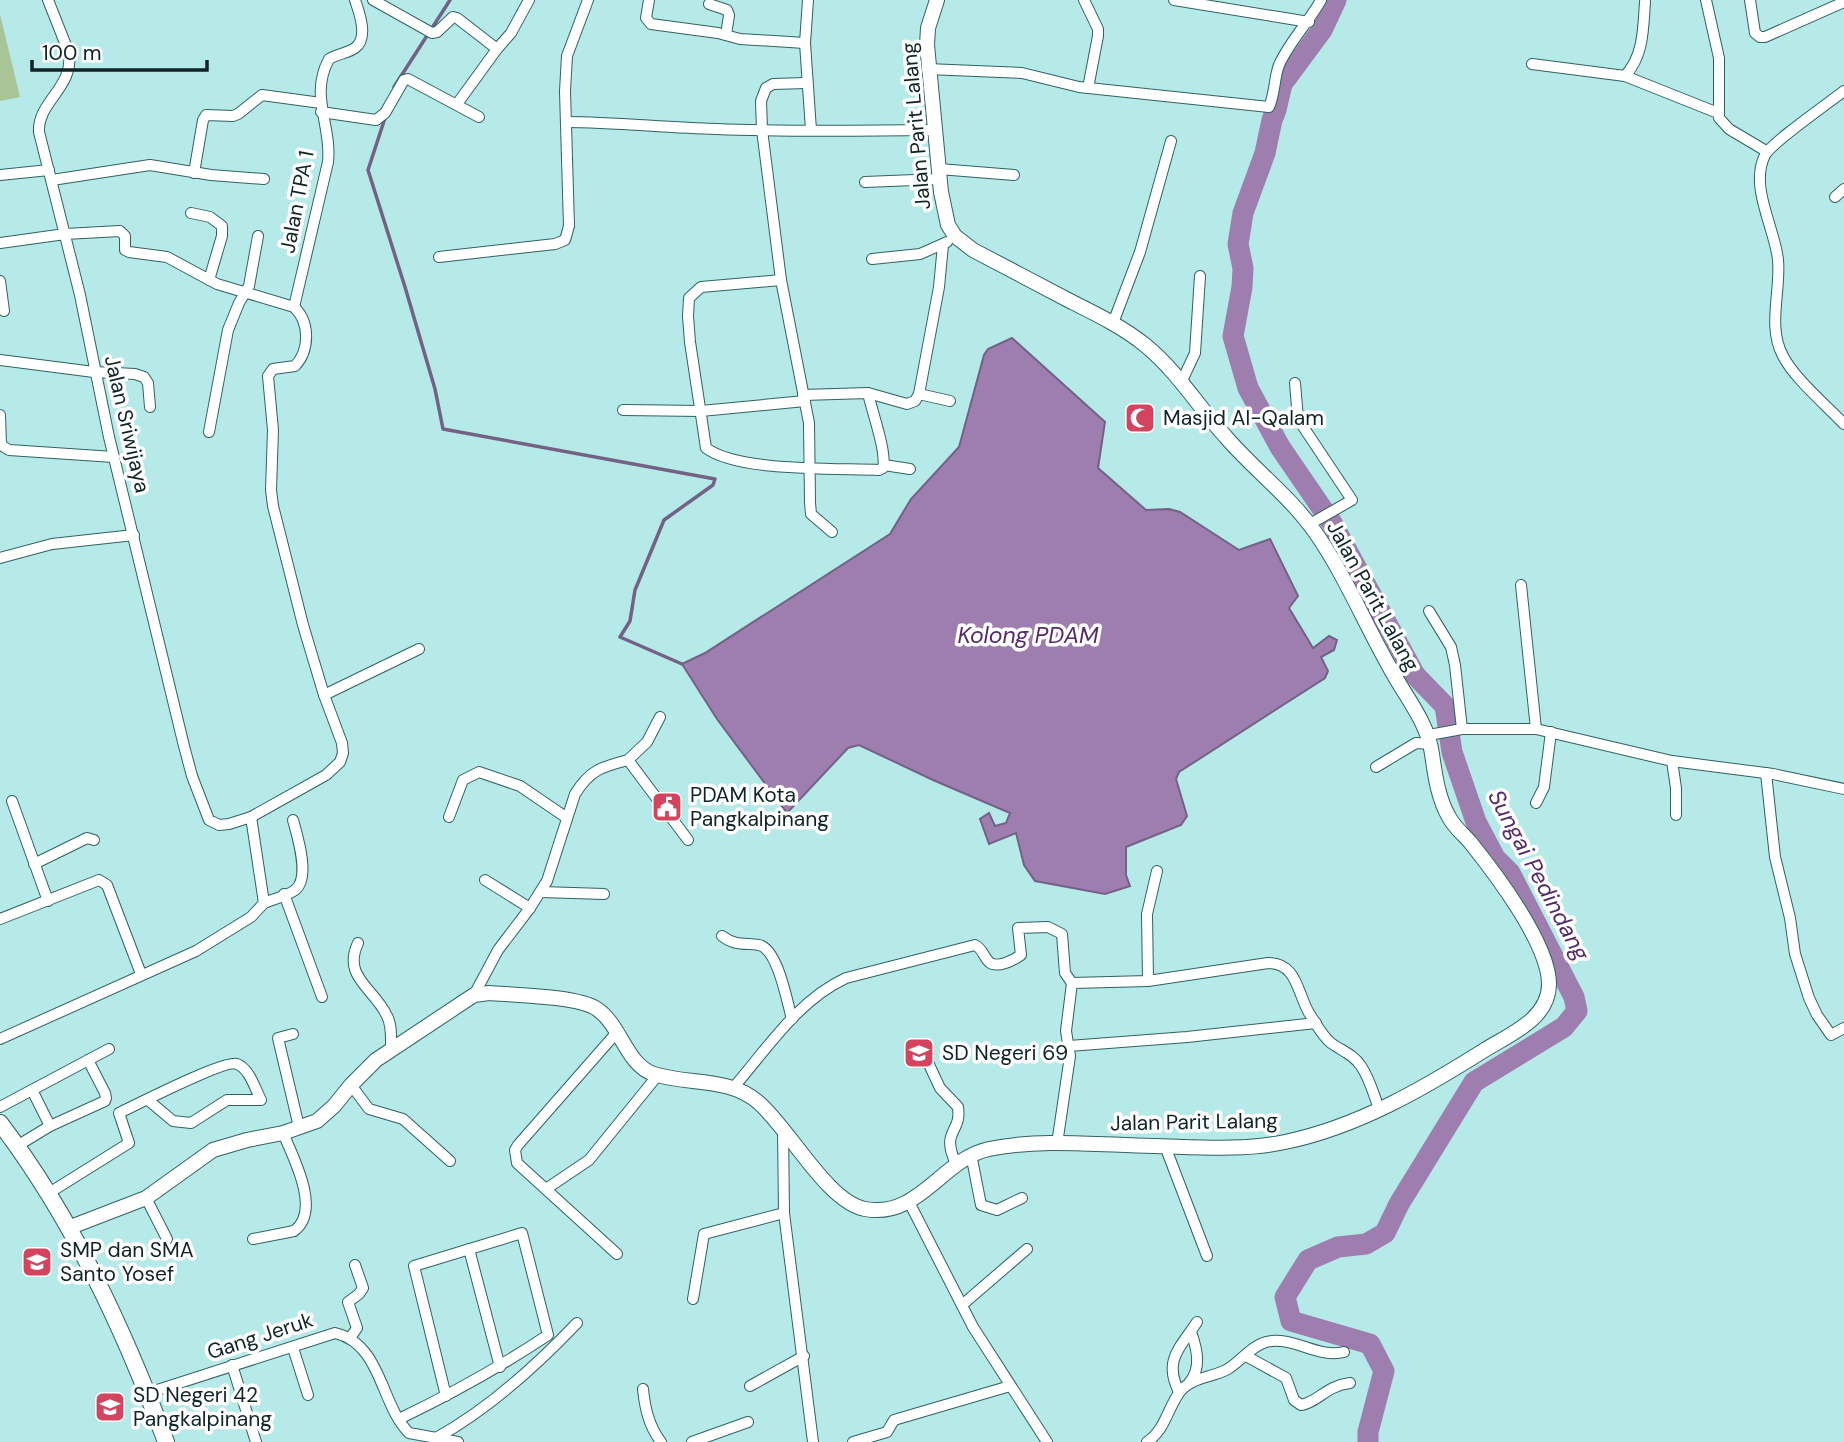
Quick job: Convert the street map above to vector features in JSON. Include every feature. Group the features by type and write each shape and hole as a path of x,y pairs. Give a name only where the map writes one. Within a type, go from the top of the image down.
{"main road":[{"path":"0,1124 48,1194 104,1293 148,1393 166,1442"}],"street":[{"name":"Jalan Sriwijaya","path":"48,0 69,53 70,63 63,86 38,124 80,295 94,372 114,457 187,756 209,820 219,825 251,817"},
{"name":"Jalan TPA 1","path":"294,307 328,162 328,142 321,108 323,75 329,59 355,48 360,43 361,25 355,0"},
{"path":"373,0 432,33 437,32 453,17 457,18 497,49"},
{"path":"457,104 511,33 529,0"},
{"path":"439,257 555,244 565,240 569,226 567,56 588,0"},
{"path":"649,0 646,18 651,24 740,39 805,43"},
{"path":"808,0 805,43 811,131"},
{"name":"Jalan Parit Lalang","path":"474,996 489,993 580,1002 597,1009 618,1031 644,1070 658,1075 733,1088 749,1095 783,1128 836,1193 844,1200 869,1210 891,1208 909,1202 971,1154 1004,1147 1057,1144 1244,1146 1284,1142 1380,1111 1421,1090 1520,1030 1540,1012 1547,998 1549,985 1536,939 1500,882 1448,816 1438,790 1430,740 1391,672 1314,522 1222,433 1148,347 1113,323 949,240 927,69 928,28 937,0"},
{"path":"1084,0 1098,29 1088,88"},
{"path":"1174,0 1225,4 1309,22"},
{"path":"927,69 1022,73 1088,88 1269,107 1282,58 1309,22 1321,0"},
{"path":"1706,0 1719,58 1721,81 1718,113 1722,123 1729,129 1766,151"},
{"path":"1750,0 1755,33 1760,37 1844,2"},
{"path":"1625,76 1639,55 1645,2"},
{"path":"709,4 727,10 729,15 726,35"},
{"path":"1532,64 1625,76 1718,113"},
{"path":"194,173 206,115 233,116 262,95 376,120 385,113 404,80 408,79 479,117"},
{"path":"806,83 774,84 766,88 762,95 762,130 781,280 809,423 811,514 832,532"},
{"path":"1844,91 1766,151 1760,172 1761,193 1778,259 1776,329 1779,347 1791,368 1844,424"},
{"path":"566,122 762,130 935,130"},
{"path":"1113,323 1149,222 1171,141"},
{"path":"0,175 51,175 150,165 194,173 264,179"},
{"path":"866,182 940,174 1014,175"},
{"path":"191,213 210,217 222,226 222,236 209,280"},
{"path":"0,243 65,234 120,231 125,236 125,250 167,257 209,280 294,307 304,322 305,350 295,366 273,369 268,376 273,430 271,490 286,560 324,695 342,743 340,762 326,775 251,817 264,903"},
{"path":"209,432 228,330 252,277 258,236"},
{"path":"872,259 920,254 949,240"},
{"path":"623,410 701,411 868,393 907,404 915,401 919,394 949,240"},
{"path":"1181,383 1195,353 1199,276"},
{"path":"781,280 701,286 689,298 690,342 704,442 710,451 745,462 879,470 884,465 885,455 878,438 868,393"},
{"path":"0,281 4,311"},
{"path":"0,360 94,372 135,374 144,377 148,383 150,407"},
{"path":"1295,383 1298,419 1352,500 1314,522"},
{"path":"919,394 950,401"},
{"path":"0,415 1,445 9,450 114,457"},
{"path":"884,465 910,469"},
{"path":"0,558 52,544 134,535"},
{"path":"1521,585 1536,729"},
{"path":"1429,611 1451,647 1460,729"},
{"path":"324,695 419,649"},
{"path":"68,1228 146,1198 214,1150 283,1133 324,1115 366,1068 474,996 498,950 541,892 552,870 575,794 591,774 606,766 628,760 647,741 660,717"},
{"path":"1376,767 1416,743 1460,729 1536,729 1672,761 1766,773 1844,789"},
{"path":"1536,803 1544,787 1551,732"},
{"path":"628,760 688,840"},
{"path":"1672,761 1676,816"},
{"path":"449,817 463,780 479,772 520,786 567,818"},
{"path":"1766,773 1775,857 1803,984 1817,1015 1831,1035 1844,1028"},
{"path":"12,801 48,901"},
{"path":"0,1039 196,951 251,917 264,903 295,890 299,885 302,867 293,820"},
{"path":"34,864 87,838 94,840"},
{"path":"1148,981 1147,914 1157,871"},
{"path":"0,919 99,880 104,881 141,975"},
{"path":"485,880 530,908"},
{"path":"541,892 604,894"},
{"path":"284,894 322,997"},
{"path":"733,1088 805,1004 830,986 869,971 975,945 980,946 993,965 1018,957 1022,951 1017,931 1019,928 1048,928 1060,932 1066,973 1072,983 1066,1021 1069,1046 1064,1111 1057,1144"},
{"path":"722,936 735,943 758,945 767,950 777,967 792,1019"},
{"path":"358,943 353,953 353,967 389,1018 391,1049"},
{"path":"1072,983 1148,981 1276,963 1283,965 1290,972 1309,1012 1329,1042 1347,1051 1361,1066 1380,1111"},
{"path":"1069,1046 1316,1023"},
{"path":"617,1254 517,1163 515,1150 618,1031"},
{"path":"292,1034 278,1038 299,1127"},
{"path":"0,1107 109,1049"},
{"path":"926,1058 940,1088 958,1107 958,1118 949,1140 950,1151 956,1164"},
{"path":"17,1146 106,1098 88,1060"},
{"path":"48,1194 129,1143 119,1113 210,1070 233,1063 247,1073 261,1100 227,1100 191,1123 173,1121 148,1100"},
{"path":"546,1189 589,1160 658,1075"},
{"path":"351,1085 369,1109 403,1119 450,1161"},
{"path":"32,1090 50,1126"},
{"path":"783,1128 785,1213 813,1442"},
{"path":"253,1239 294,1231 304,1216 304,1185 283,1133"},
{"path":"1165,1146 1207,1256"},
{"path":"971,1154 981,1205 996,1210 1022,1198"},
{"path":"146,1198 167,1239"},
{"path":"909,1202 962,1305 1047,1442"},
{"path":"693,1299 704,1234 785,1213"},
{"path":"399,1419 446,1396 500,1367 548,1335 522,1233 414,1266 446,1396"},
{"path":"962,1305 1027,1249"},
{"path":"469,1250 500,1367"},
{"path":"355,1265 363,1287 348,1303 357,1328 350,1338 372,1362 399,1419 409,1433 458,1442"},
{"path":"436,1438 518,1380 577,1323"},
{"path":"1147,1442 1156,1436 1179,1392 1197,1371 1194,1327 1180,1345 1172,1364 1172,1378 1179,1392"},
{"name":"Gang Jeruk","path":"148,1393 330,1334 350,1338"},
{"path":"1189,1383 1228,1368 1262,1344 1275,1341 1329,1354 1345,1352"},
{"path":"293,1348 308,1395"},
{"path":"750,1387 804,1356"},
{"path":"1246,1356 1286,1378 1294,1400 1301,1405 1331,1387 1350,1383"},
{"path":"232,1365 256,1441"},
{"path":"853,1442 887,1432 894,1420 1010,1386"},
{"path":"643,1389 649,1422 661,1442"},
{"path":"692,1442 748,1422"}],"green space":[{"path":"0,14 20,97 0,101"}],"water":[{"name":"Kolong PDAM","path":"1012,338 1105,422 1098,468 1146,510 1169,509 1180,512 1239,550 1270,539 1298,596 1289,608 1313,648 1329,636 1337,640 1334,650 1321,657 1328,671 1325,678 1179,772 1176,779 1187,816 1181,825 1126,847 1126,875 1130,886 1105,894 1035,881 1024,865 1016,833 989,844 980,819 989,813 995,826 1006,823 1010,813 859,745 848,748 787,813 717,719 682,664 705,653 890,534 911,499 959,447 984,355 988,349"}],"waterway":[{"path":"394,87 450,0"},
{"name":"Sungai Pedindang","path":"1336,0 1322,30 1282,84 1265,153 1243,213 1238,244 1243,268 1242,287 1233,336 1248,388 1280,447 1332,523 1415,675 1445,706 1452,752 1476,822 1495,858 1510,873 1574,997 1577,1011 1564,1027 1474,1082 1399,1204 1385,1233 1366,1244 1338,1247 1308,1260 1285,1297 1291,1321 1370,1344 1384,1371 1368,1432 1368,1442"},
{"path":"385,118 368,170 435,389 443,429 715,479 713,485 664,520 635,590 630,621 620,637 682,664"}],"place":[{"name":"Masjid Al-Qalam","path":"1140,418"},
{"name":"PDAM Kota Pangkalpinang","path":"667,807"},
{"name":"SD Negeri 69","path":"919,1053"},
{"name":"SMP dan SMA Santo Yosef","path":"37,1262"},
{"name":"SD Negeri 42 Pangkalpinang","path":"110,1407"}]}
